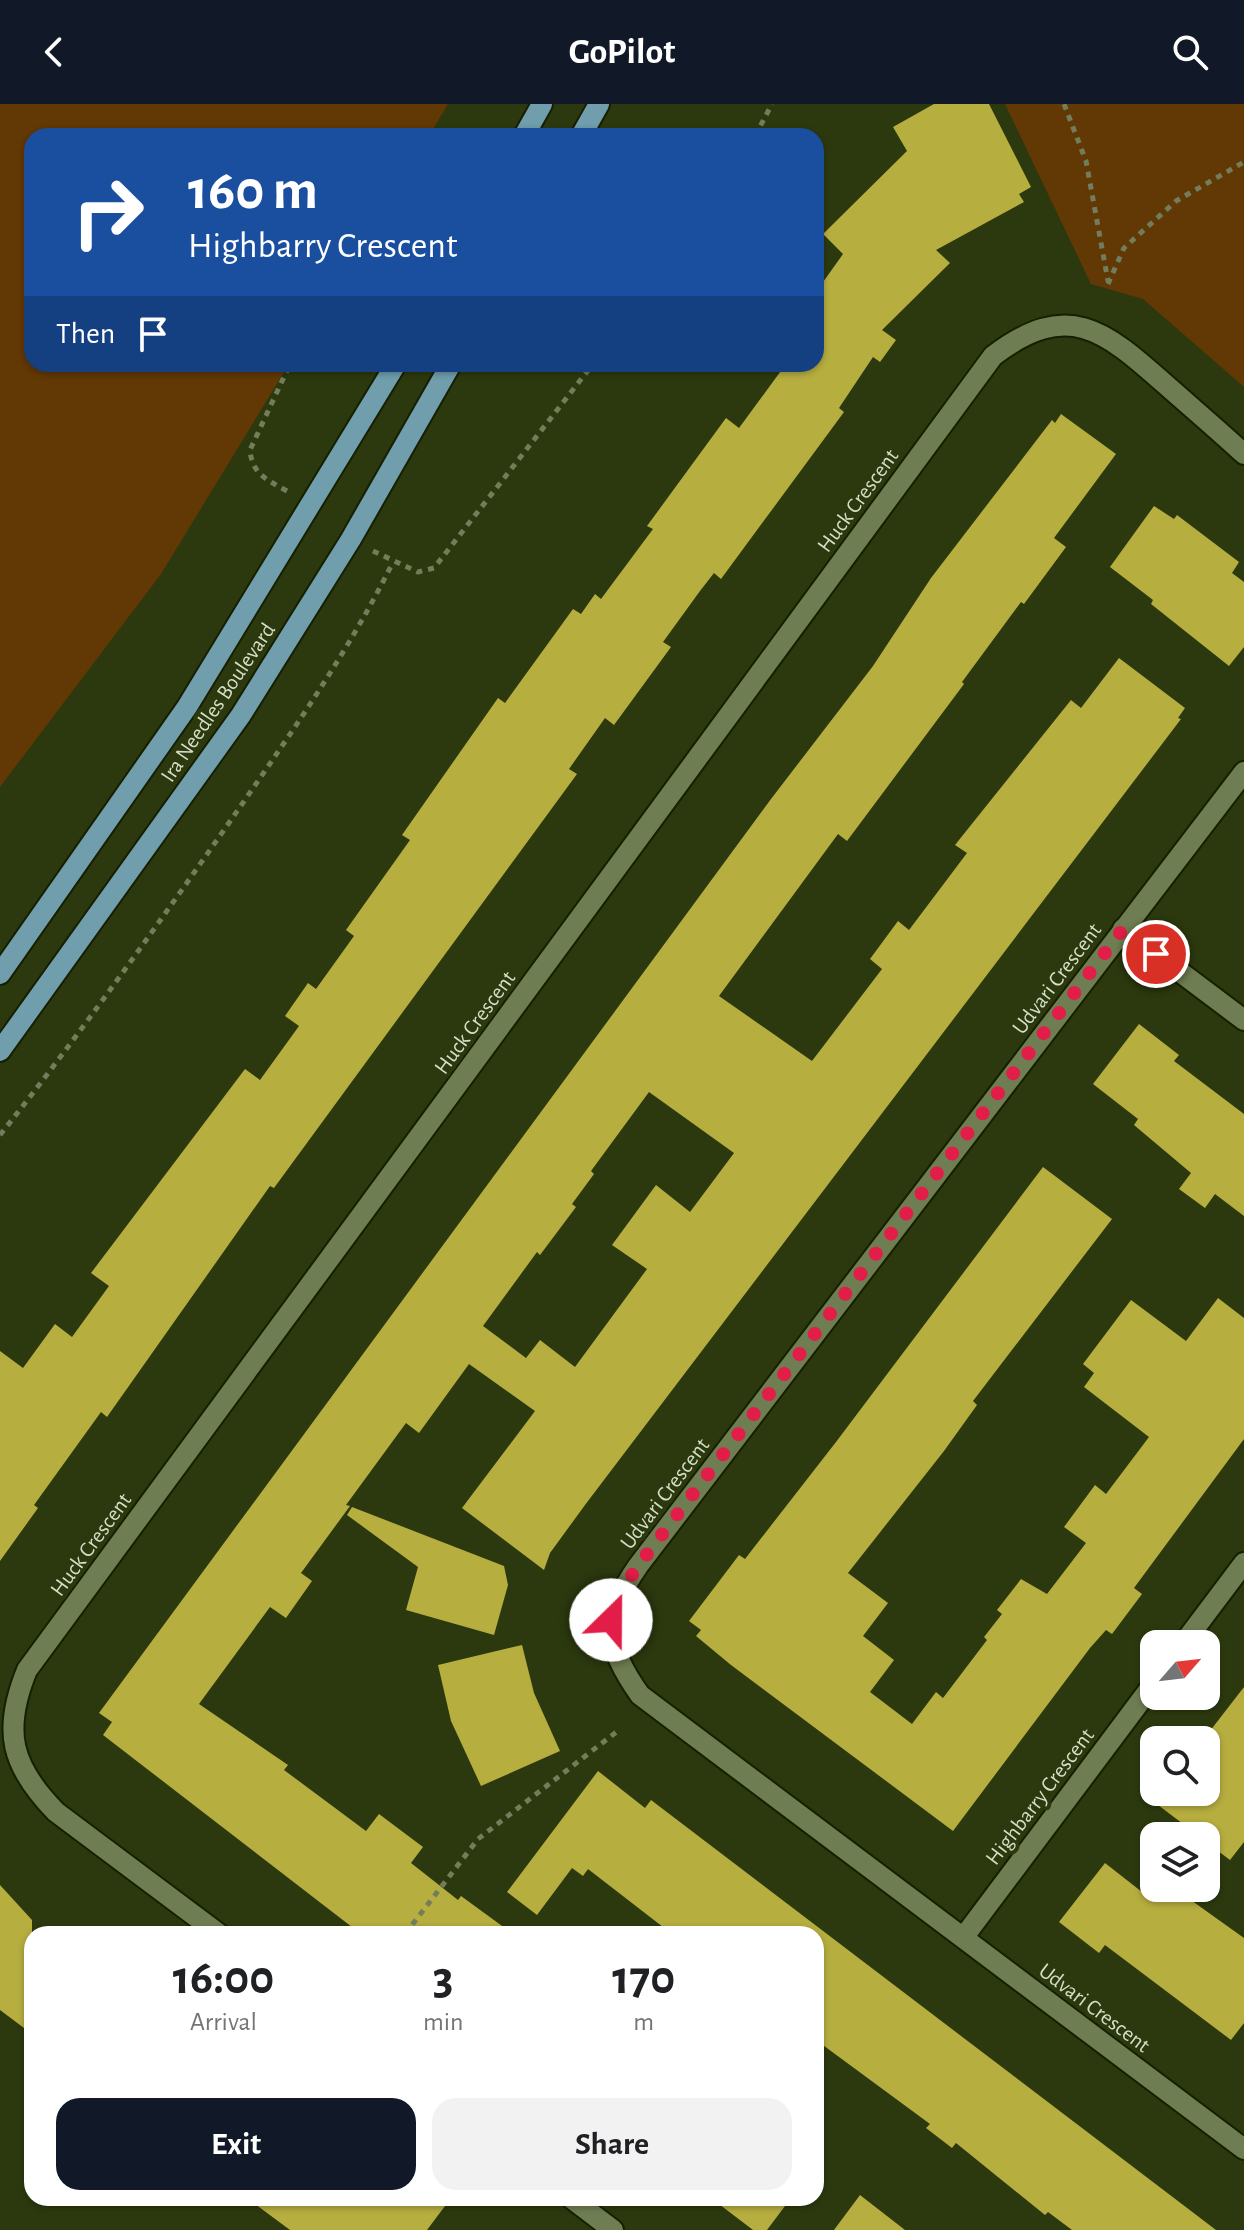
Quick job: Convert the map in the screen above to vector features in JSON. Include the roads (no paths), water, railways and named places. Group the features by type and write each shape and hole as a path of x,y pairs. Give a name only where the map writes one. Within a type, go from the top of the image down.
{"main road":[{"path":"528,128 542,104"},
{"path":"586,128 599,104"},
{"name":"Ira Needles Boulevard","path":"0,974 187,707 391,372"},
{"name":"Ira Needles Boulevard","path":"0,1051 241,715 351,539 446,372"}],"street":[{"name":"Huck Crescent","path":"208,1926 56,1812 36,1791 22,1770 14,1746 12,1722 15,1699 27,1670 993,356 1017,338 1042,329 1068,325 1097,332 1130,353 1244,454"},
{"name":"Udvari Crescent","path":"1244,772 638,1566 618,1596 611,1620 613,1648 623,1672 640,1695 1244,2149"},
{"path":"1123,929 1244,1020"},
{"path":"1194,1630 1244,1563"},
{"name":"Highbarry Crescent","path":"963,1938 1140,1702"},
{"path":"582,2206 613,2230"}]}
